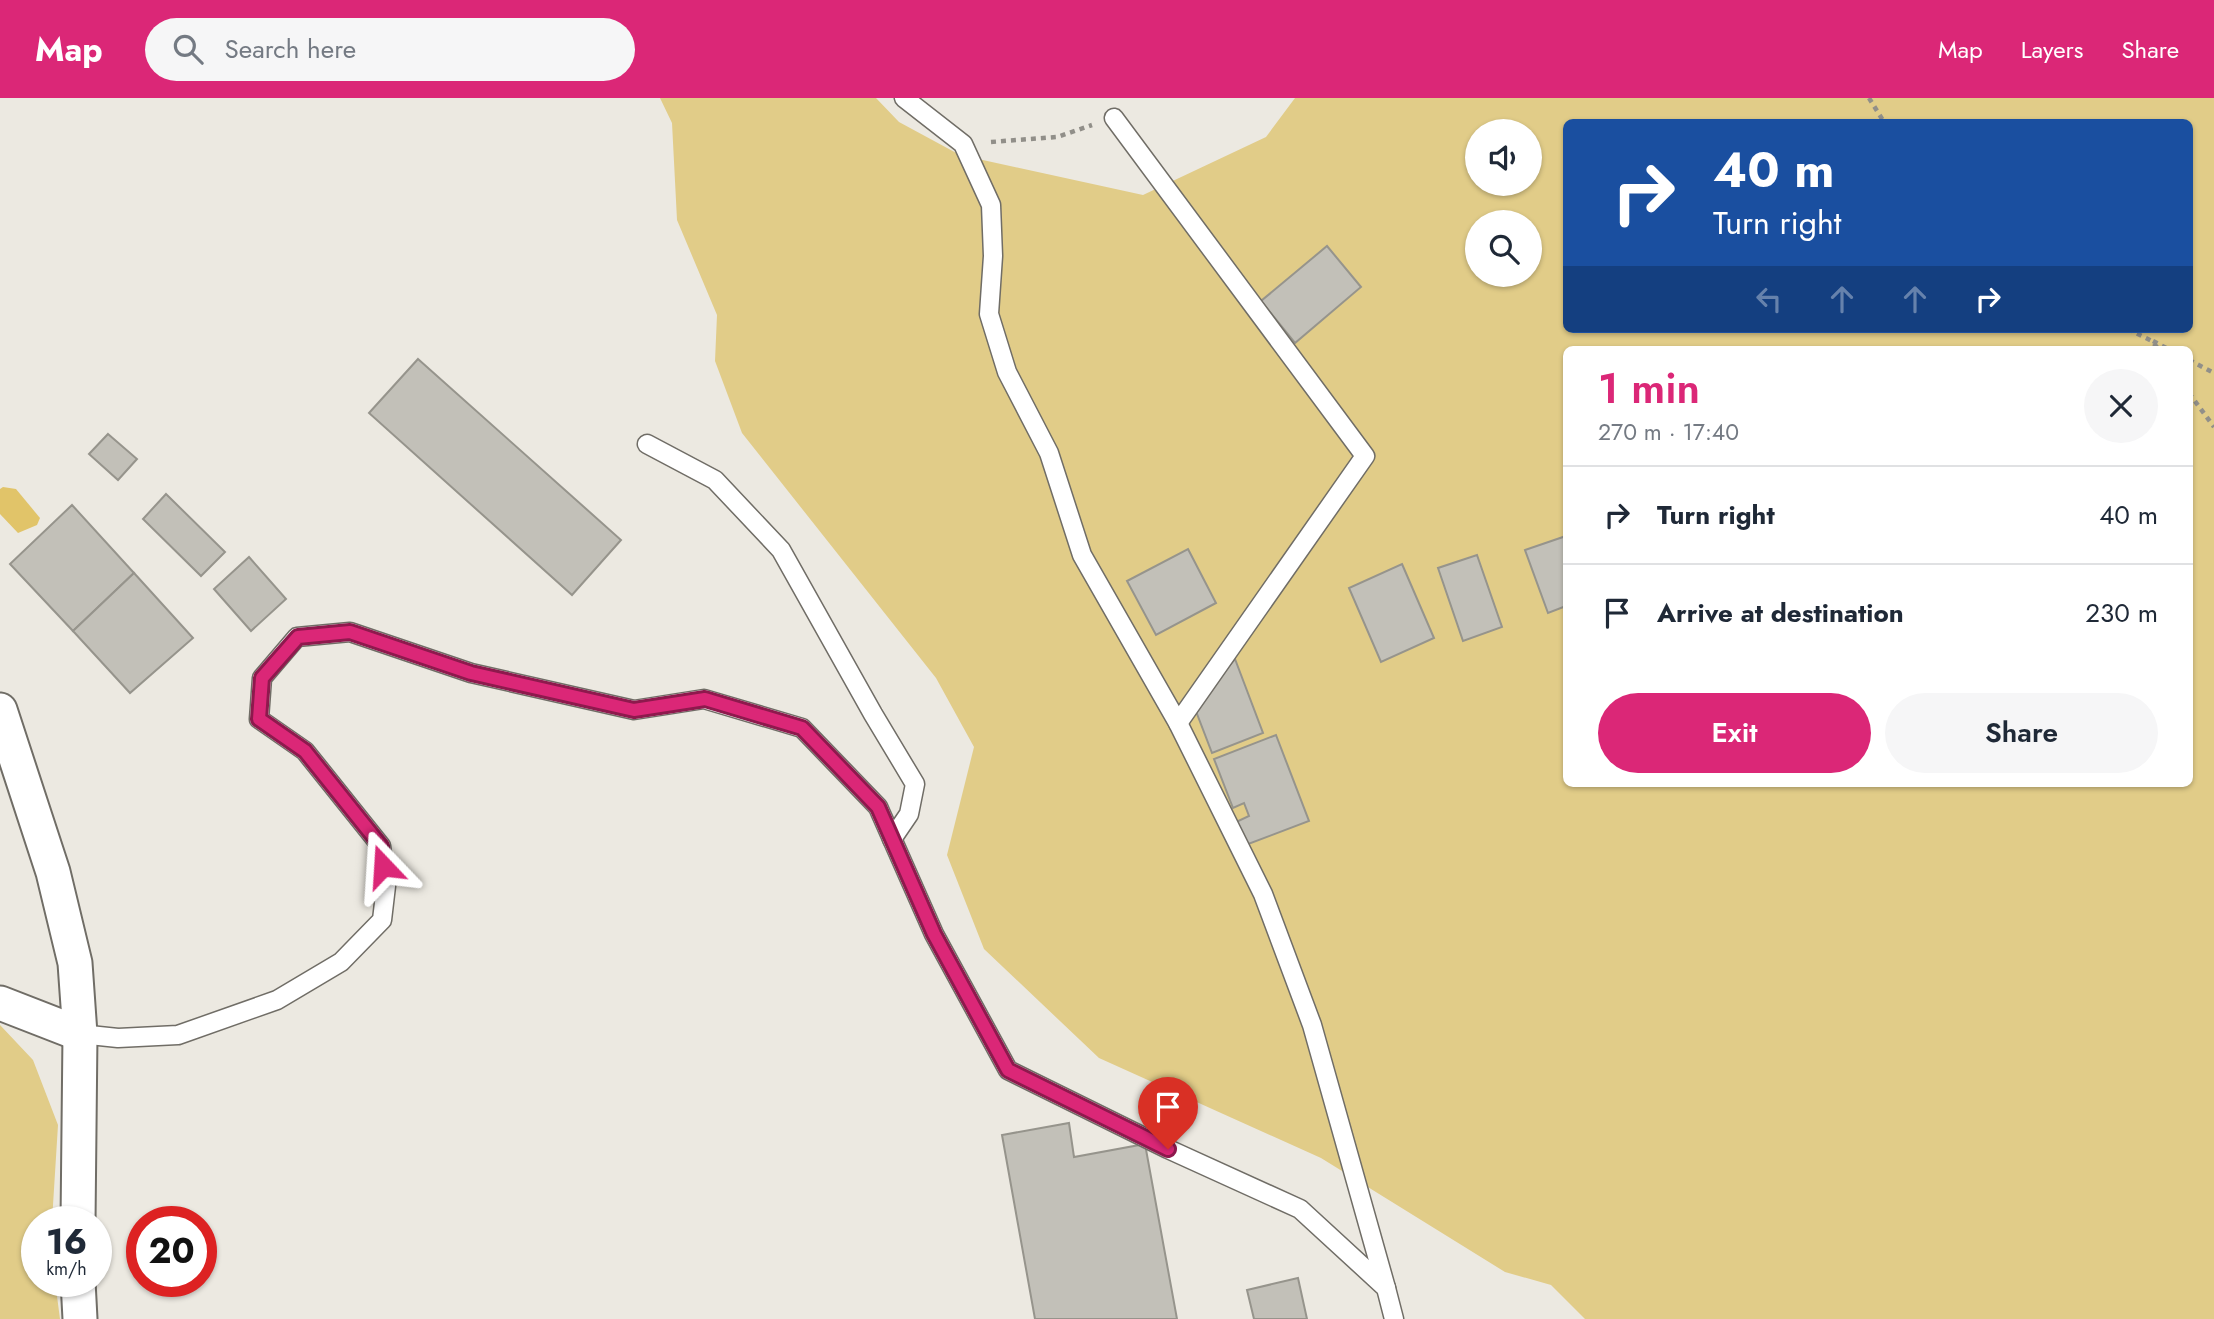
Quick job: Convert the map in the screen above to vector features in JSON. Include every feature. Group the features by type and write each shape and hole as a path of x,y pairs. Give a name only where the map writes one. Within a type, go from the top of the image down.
{"street":[{"path":"0,710 53,872 75,963 80,1034 78,1206"},
{"path":"0,1003 80,1034"},
{"path":"79,1297 80,1319"}],"lane":[{"path":"904,98 963,144 991,205 993,256 989,314 1007,372 1049,453 1082,555 1178,723 1263,894 1312,1025 1394,1319"},
{"path":"1114,118 1365,456 1178,723"},
{"path":"647,444 715,480 781,550 915,784 909,814 892,839"},
{"path":"80,1034 118,1038 178,1035 277,1000 341,962 382,920 386,886 381,846 305,751 259,719 262,678 298,637 350,632 471,673 634,710 705,699 802,728 878,807 934,934 1008,1070 1168,1149 1300,1209 1386,1288"}],"path":[{"path":"1869,98 1882,119"},
{"path":"963,144 1056,137 1114,118"},
{"path":"2137,333 2162,346"},
{"path":"2152,341 2156,346"},
{"path":"2193,362 2214,373"},
{"path":"2193,398 2214,427"}],"shaded area":[{"path":"660,98 876,98 899,122 960,155 1143,195 1266,137 1295,98 2214,98 2214,1319 1585,1319 1551,1285 1505,1272 1321,1158 1099,1058 984,949 947,855 974,747 936,678 742,433 715,361 717,315 677,220 672,123"},
{"path":"0,489 16,489 40,518 37,525 18,533 0,514"},
{"path":"0,1025 33,1060 58,1125 53,1206 21,1206 21,1297 57,1297 60,1319 0,1319"}],"building":[{"path":"1327,246 1361,287 1295,343 1261,301"},
{"path":"418,359 621,540 572,595 369,413"},
{"path":"108,434 137,459 118,480 89,454"},
{"path":"166,494 225,552 201,576 143,519"},
{"path":"72,505 134,573 73,631 10,564"},
{"path":"1563,537 1563,607 1548,613 1525,550"},
{"path":"1188,549 1216,603 1156,635 1127,581"},
{"path":"1477,555 1502,627 1463,641 1438,568"},
{"path":"249,557 286,599 251,631 214,589"},
{"path":"1402,564 1434,638 1381,662 1349,588"},
{"path":"134,573 193,638 130,693 73,631"},
{"path":"1235,659 1263,733 1212,753 1194,706"},
{"path":"1276,735 1309,821 1243,846 1234,823 1249,816 1244,803 1233,808 1214,759"},
{"path":"1069,1123 1074,1157 1145,1144 1177,1319 1035,1319 1002,1135"},
{"path":"1298,1278 1307,1319 1254,1319 1247,1290"}],"route":[{"path":"383,866 381,846 305,751 259,719 262,678 298,637 350,632 471,673 634,710 705,699 802,728 878,807 934,934 1008,1070 1168,1149"}]}
